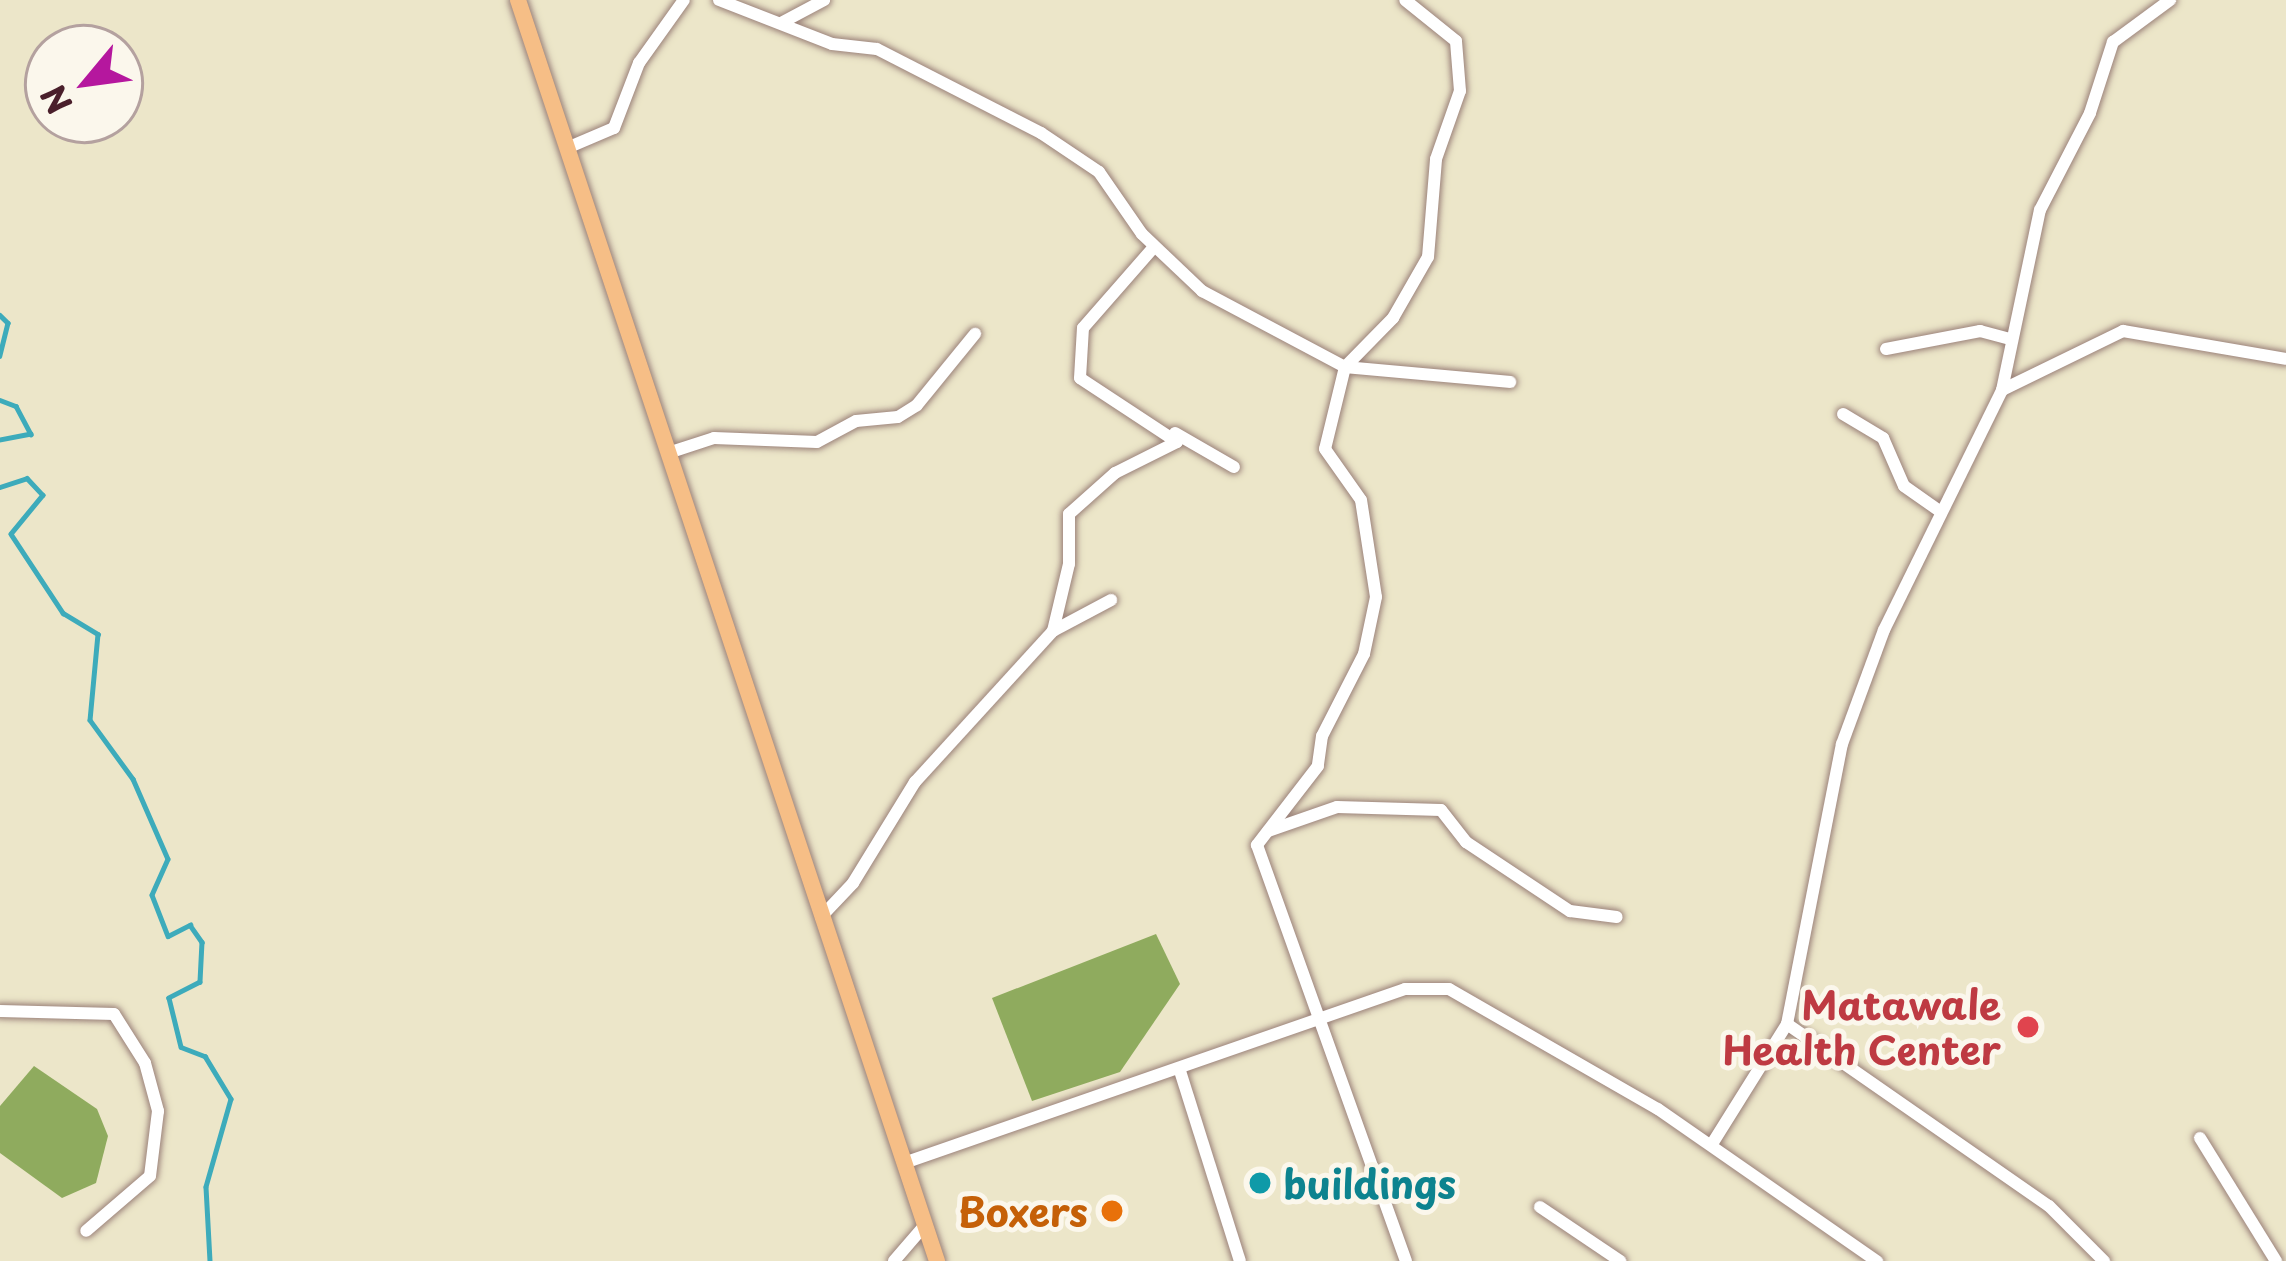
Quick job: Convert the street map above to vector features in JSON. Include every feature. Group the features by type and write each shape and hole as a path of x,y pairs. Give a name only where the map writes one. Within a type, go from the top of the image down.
{"main road":[{"path":"518,0 937,1261"}],"street":[{"path":"567,148 614,128 639,63 684,0"},
{"path":"719,0 832,44 877,49 1041,133 1099,172 1154,247 1202,291 1345,367 1510,382"},
{"path":"781,22 824,0"},
{"path":"1405,0 1456,41 1460,91 1436,159 1428,256 1394,318 1345,367 1325,449 1361,500 1376,597 1357,676 1328,723 1318,766 1267,831 1258,856 1406,1261"},
{"path":"1712,1144 1787,1024 1842,744 1884,630 2002,390 2040,210 2090,112 2113,42 2170,0"},
{"path":"1154,247 1083,328 1080,378 1084,387 1234,467"},
{"path":"1886,349 1980,331 2010,339"},
{"path":"2002,390 2123,331 2286,358"},
{"path":"668,453 714,438 817,442 856,421 898,416 917,405 975,334"},
{"path":"1843,414 1883,438 1904,485 1941,512"},
{"path":"1053,631 1069,564 1069,514 1115,473 1174,446 1174,433"},
{"path":"820,918 853,883 915,782 1053,631 1111,600"},
{"path":"1267,831 1337,807 1441,810 1466,842 1570,910 1618,917"},
{"path":"904,1163 1180,1071 1405,989 1449,989 1712,1144 1877,1261"},
{"path":"0,1012 115,1014 145,1063 158,1111 151,1176 86,1232"},
{"path":"1787,1024 2049,1206 2104,1261"},
{"path":"1180,1071 1240,1261"},
{"path":"2200,1138 2276,1261"},
{"path":"1540,1207 1620,1261"},
{"path":"894,1261 926,1225"}],"green space":[{"path":"1156,934 1180,984 1120,1072 1032,1101 992,998"},
{"path":"34,1066 97,1109 108,1136 96,1183 62,1198 0,1153 0,1106"}],"waterway":[{"path":"0,315 8,323 0,356"},
{"path":"0,400 16,406 31,434 0,440"},
{"path":"0,487 27,478 43,495 11,534 63,613 98,634 90,720 133,779 168,859 152,895 168,936 190,925 202,942 200,982 169,998 181,1047 205,1056 231,1099 206,1187 210,1261"}],"place":[{"name":"Matawale Health Center","path":"2028,1027"},
{"name":"buildings","path":"1260,1183"},
{"name":"Boxers","path":"1112,1211"}]}
